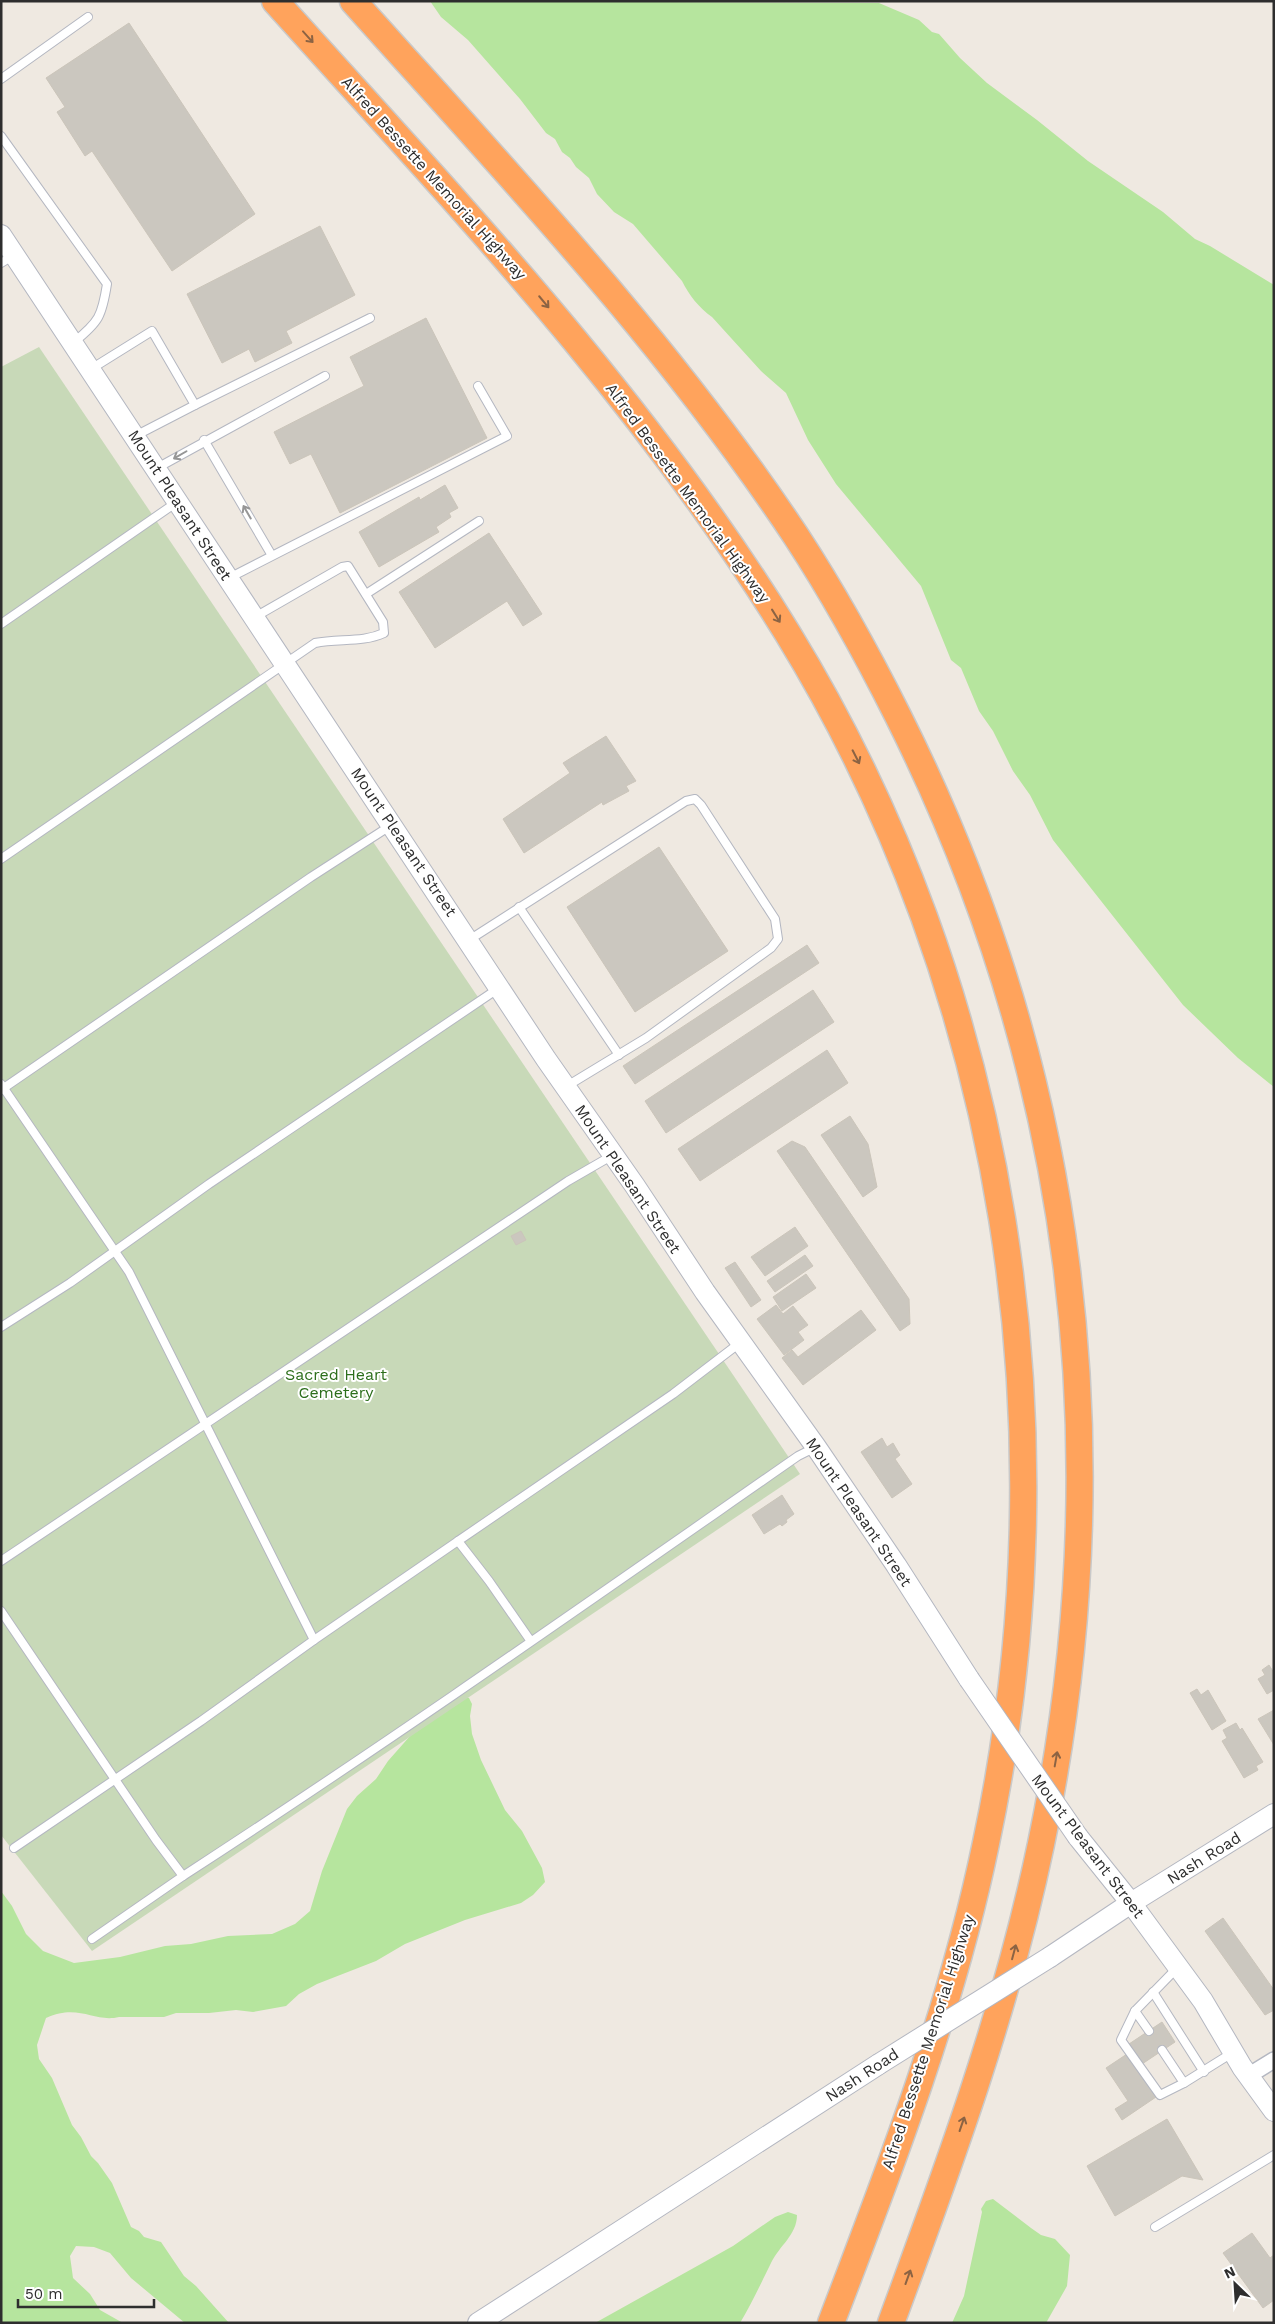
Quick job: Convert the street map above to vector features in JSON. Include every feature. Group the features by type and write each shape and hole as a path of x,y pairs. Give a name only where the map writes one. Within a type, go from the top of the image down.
{"highway":[{"name":"Alfred Bessette Memorial Highway","path":"275,1 479,226 575,339 669,460 771,606 839,725 898,850 945,980 983,1123 1002,1217 1012,1281 1022,1392 1024,1449 1022,1550 1011,1689 995,1798 962,1943 902,2132 831,2323"},
{"path":"353,1 532,199 641,327 740,455 821,575 891,703 953,834 997,953 1034,1088 1050,1159 1064,1243 1078,1390 1080,1518 1075,1613 1067,1690 1041,1842 1012,1962 967,2111 891,2323"}],"main road":[{"name":"Mount Pleasant Street","path":"1,235 8,259 72,343 135,436 176,502 566,1088 705,1292 816,1447 896,1565 969,1679 1078,1836 1131,1903 1203,2001 1248,2076 1274,2111"},
{"name":"Nash Road","path":"478,2323 878,2064 1274,1814"}],"street":[{"path":"1248,2076 1274,2060"}],"lane":[{"path":"1,79 88,17"},
{"path":"1,136 107,284 104,303 95,326 72,343"},
{"path":"135,436 370,318"},
{"path":"90,370 152,331 195,406"},
{"path":"155,468 325,376"},
{"path":"228,578 271,554 507,436 478,386"},
{"path":"204,440 271,554"},
{"path":"1,624 176,502"},
{"path":"366,594 479,521"},
{"path":"1,859 316,643 333,639 371,639 384,633 383,622 348,566 342,567 254,617"},
{"path":"469,940 686,801 695,799 701,805 775,919 778,939 763,954 646,1038 566,1088"},
{"path":"314,1640 129,1272 2,1087 311,876 392,825"},
{"path":"519,907 619,1054"},
{"path":"1,1327 70,1283 115,1250 499,988"},
{"path":"1,1560 204,1424 287,1371 568,1181 613,1155"},
{"path":"14,1848 673,1394 741,1342"},
{"path":"92,1939 447,1700 530,1640 790,1462 816,1447"},
{"path":"458,1541 490,1581 530,1640"},
{"path":"1,1611 183,1876"},
{"path":"1178,1967 1135,2011 1121,2040 1160,2095 1204,2072 1233,2052"},
{"path":"1152,1992 1204,2072"},
{"path":"1135,2011 1149,2031"},
{"path":"1162,2050 1184,2082"},
{"path":"1155,2227 1274,2155"}],"green space":[{"path":"430,1 879,3 919,20 932,32 939,34 960,58 987,83 1088,161 1163,212 1195,239 1274,285 1274,1087 1238,1058 1183,1005 1053,840 1030,795 1013,771 993,731 979,711 961,668 951,660 921,586 836,484 808,440 786,393 761,371 699,305 682,281 633,224 614,212 597,194 589,178 562,152 555,139 546,133 520,99 468,40 441,17"},
{"name":"Sacred Heart Cemetery","path":"39,347 800,1474 92,1951 1,1835 1,367"},
{"path":"461,1696 469,1698 472,1704 470,1716 472,1734 481,1760 505,1810 522,1831 542,1868 545,1882 533,1895 521,1903 465,1920 405,1944 376,1961 317,1984 299,1994 286,2006 253,2012 236,2010 209,2013 176,2013 164,2017 102,2018 68,2012 46,2018 37,2045 39,2059 52,2078 72,2125 91,2156 112,2183 131,2227 139,2231 144,2237 161,2242 184,2276 196,2286 229,2323 185,2323 131,2278 110,2253 94,2247 76,2246 70,2256 73,2278 90,2294 100,2310 123,2323 1,2323 1,1891 12,1906 26,1934 43,1951 74,1963 120,1957 165,1946 191,1944 228,1936 272,1934 295,1924 310,1911 322,1871 347,1809 357,1796 376,1779 388,1761 433,1710"},
{"path":"993,2199 1041,2235 1055,2239 1070,2255 1067,2286 1046,2323 952,2323 964,2296 982,2212 981,2209 986,2201"},
{"path":"788,2212 797,2215 794,2229 774,2257 740,2323 595,2323 733,2246 775,2217"}],"building":[{"path":"129,23 255,214 172,271 92,151 85,156 57,112 65,107 46,78"},
{"path":"320,226 355,295 286,331 292,343 255,362 249,349 222,363 187,294"},
{"path":"426,318 487,438 340,513 311,454 290,464 274,432 364,386 350,357"},
{"path":"445,485 458,508 449,513 451,517 436,527 439,532 379,567 359,532 419,497 420,500"},
{"path":"489,533 542,614 523,626 507,601 435,648 399,592"},
{"path":"606,736 636,781 626,786 629,791 603,805 602,802 524,853 503,819 570,773 563,763"},
{"path":"659,847 728,951 635,1012 567,907"},
{"path":"807,945 819,963 635,1084 623,1066"},
{"path":"813,990 834,1022 666,1133 645,1101"},
{"path":"827,1050 848,1083 700,1181 678,1149"},
{"path":"850,1116 868,1144 877,1187 863,1197 821,1135"},
{"path":"792,1141 805,1147 909,1299 910,1324 900,1331 777,1151"},
{"path":"795,1227 808,1246 765,1276 751,1257"},
{"path":"521,1231 526,1240 516,1245 511,1236"},
{"path":"805,1255 813,1266 775,1292 767,1281"},
{"path":"735,1262 761,1300 751,1307 725,1268"},
{"path":"806,1274 816,1288 782,1311 773,1297"},
{"path":"776,1305 783,1314 793,1306 808,1325 798,1332 804,1340 784,1355 757,1319"},
{"path":"861,1310 876,1330 803,1385 782,1358 792,1350 798,1357"},
{"path":"882,1438 887,1447 893,1443 900,1455 895,1459 912,1484 892,1498 861,1452"},
{"path":"782,1495 794,1514 782,1526 780,1524 764,1534 752,1515"},
{"path":"1269,1665 1274,1673 1274,1690 1267,1694 1258,1679 1265,1675 1262,1670"},
{"path":"1197,1689 1201,1695 1208,1690 1226,1721 1212,1730 1190,1693"},
{"path":"1274,1710 1274,1745 1258,1719"},
{"path":"1236,1723 1240,1730 1242,1728 1263,1762 1256,1766 1258,1770 1244,1778 1222,1741 1227,1738 1223,1730"},
{"path":"1223,1918 1274,1990 1274,2010 1265,2015 1205,1931"},
{"path":"1162,2022 1175,2042 1142,2064 1129,2044"},
{"path":"1127,2054 1156,2097 1122,2120 1115,2109 1128,2101 1106,2068"},
{"path":"1167,2119 1203,2180 1182,2176 1115,2216 1087,2166"},
{"path":"1252,2233 1270,2258 1274,2255 1274,2300 1263,2308 1223,2253"}]}
